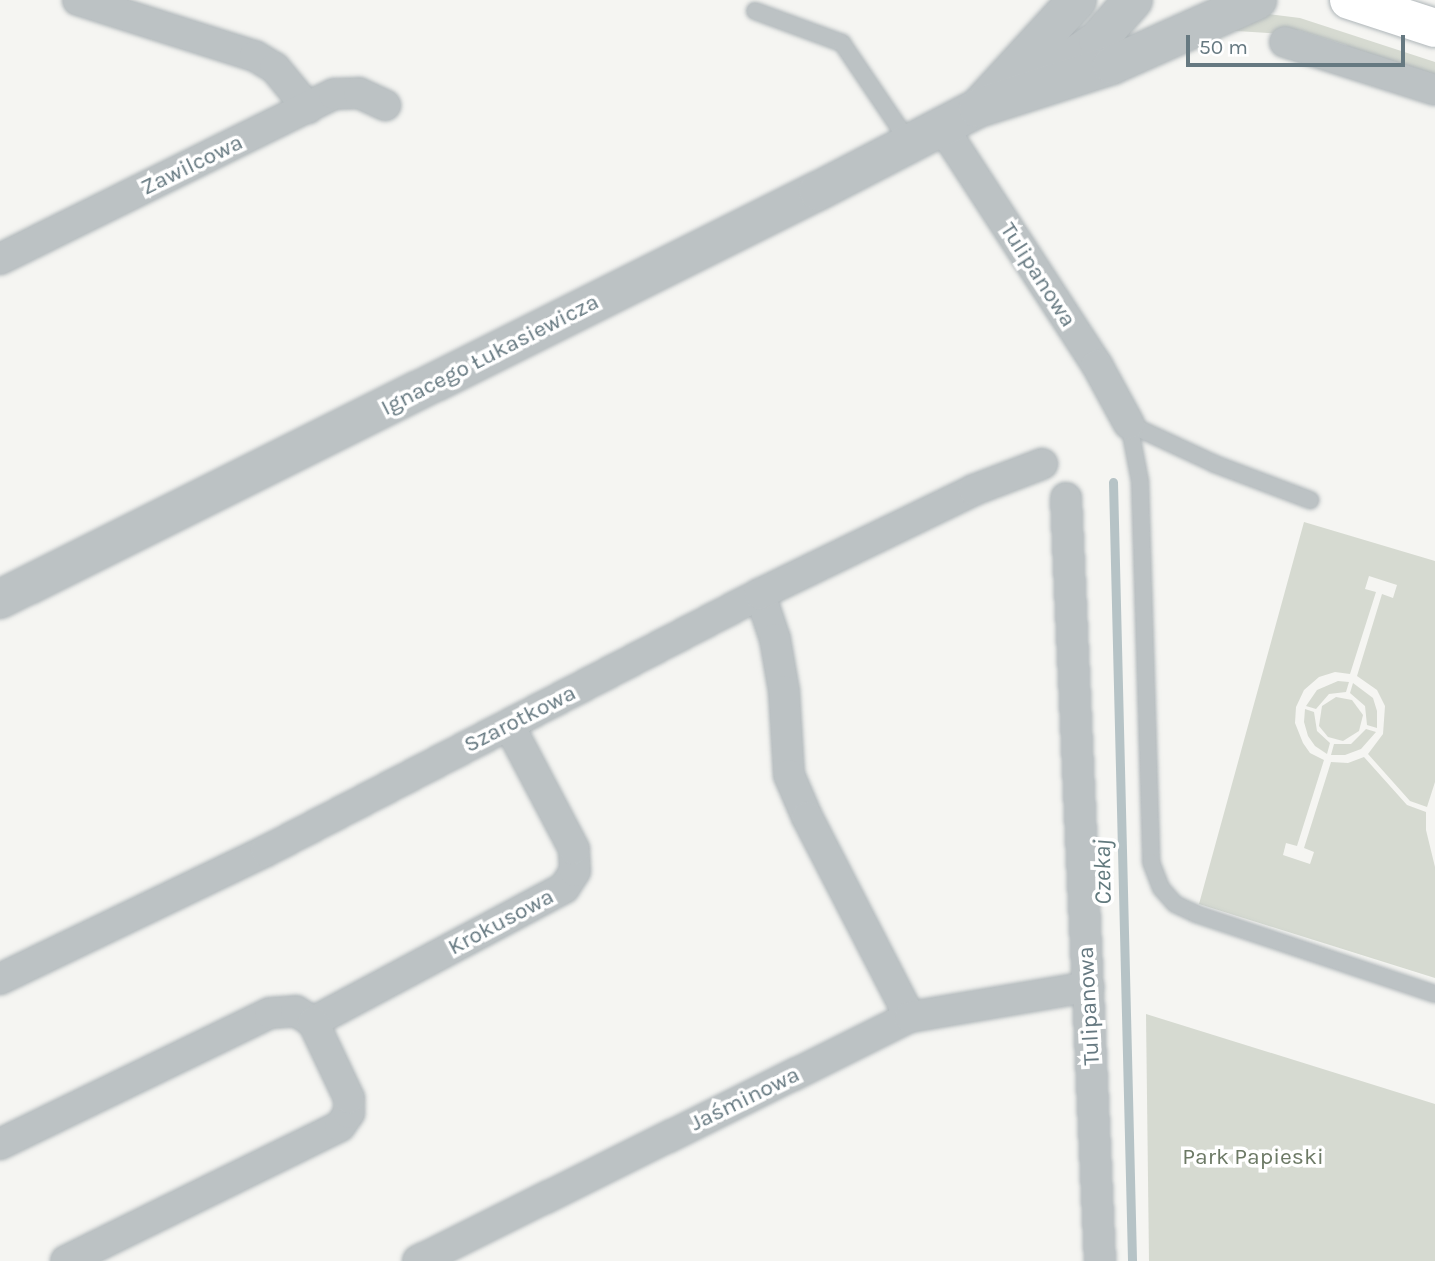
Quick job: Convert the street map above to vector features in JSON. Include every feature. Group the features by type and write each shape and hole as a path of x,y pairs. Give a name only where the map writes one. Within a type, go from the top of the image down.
{"main road":[{"path":"1349,0 1435,28"}],"street":[{"path":"78,0 255,56 282,75 308,108"},
{"path":"1040,41 1054,0"},
{"path":"978,108 1077,0"},
{"path":"1014,98 1098,40 1133,0"},
{"path":"978,108 1112,65 1257,0"},
{"path":"1285,42 1435,90"},
{"name":"Zawilcowa","path":"0,259 346,91 385,106"},
{"name":"Ignacego Łukasiewicza","path":"0,599 927,136 978,108"},
{"name":"Tulipanowa","path":"927,136 1097,365 1129,424"},
{"name":"Szarotkowa","path":"0,979 266,851 760,594 974,490 1042,464"},
{"name":"Tulipanowa","path":"1066,498 1100,1261"},
{"path":"760,594 775,639 784,691 789,775 807,817 911,1017"},
{"name":"Krokusowa","path":"313,1022 555,894 571,880 577,860 574,849 509,725"},
{"name":"Jaśminowa","path":"418,1261 911,1017 1088,987"},
{"path":"0,1144 270,1013 296,1011 313,1022 349,1098 349,1113 340,1126 66,1261"}],"lane":[{"path":"754,11 842,43 927,136"},
{"path":"1129,424 1215,464 1310,500"},
{"path":"1129,424 1140,481 1148,824 1151,862 1161,888 1175,904 1196,914 1435,994"}],"green space":[{"path":"1269,14 1300,18 1435,62 1435,81 1355,55 1346,45 1298,30 1284,34 1221,30"},
{"path":"1304,522 1435,561 1435,782 1427,807 1410,801 1368,754 1383,734 1385,706 1377,690 1357,676 1382,594 1393,598 1397,585 1369,576 1365,589 1376,592 1350,674 1335,672 1319,677 1304,690 1296,707 1295,723 1303,743 1310,753 1324,760 1297,846 1286,843 1283,855 1310,864 1314,852 1304,848 1331,762 1348,763 1364,757 1407,805 1426,812 1426,830 1435,867 1435,978 1199,904"},
{"path":"1338,681 1349,682 1346,692 1329,694 1316,709 1306,706 1317,690"},
{"path":"1353,683 1373,698 1377,711 1377,728 1367,725 1365,706 1350,693"},
{"path":"1336,697 1352,700 1363,715 1359,731 1343,741 1328,737 1319,726 1322,706"},
{"path":"1305,709 1314,712 1317,731 1330,743 1327,754 1315,746 1308,736 1304,722"},
{"path":"1366,729 1376,732 1361,749 1345,755 1331,755 1334,744 1351,744"},
{"name":"Park Papieski","path":"1146,1014 1435,1104 1435,1261 1149,1261"}],"waterway":[{"name":"Czekaj","path":"1113,482 1132,1261"}]}
